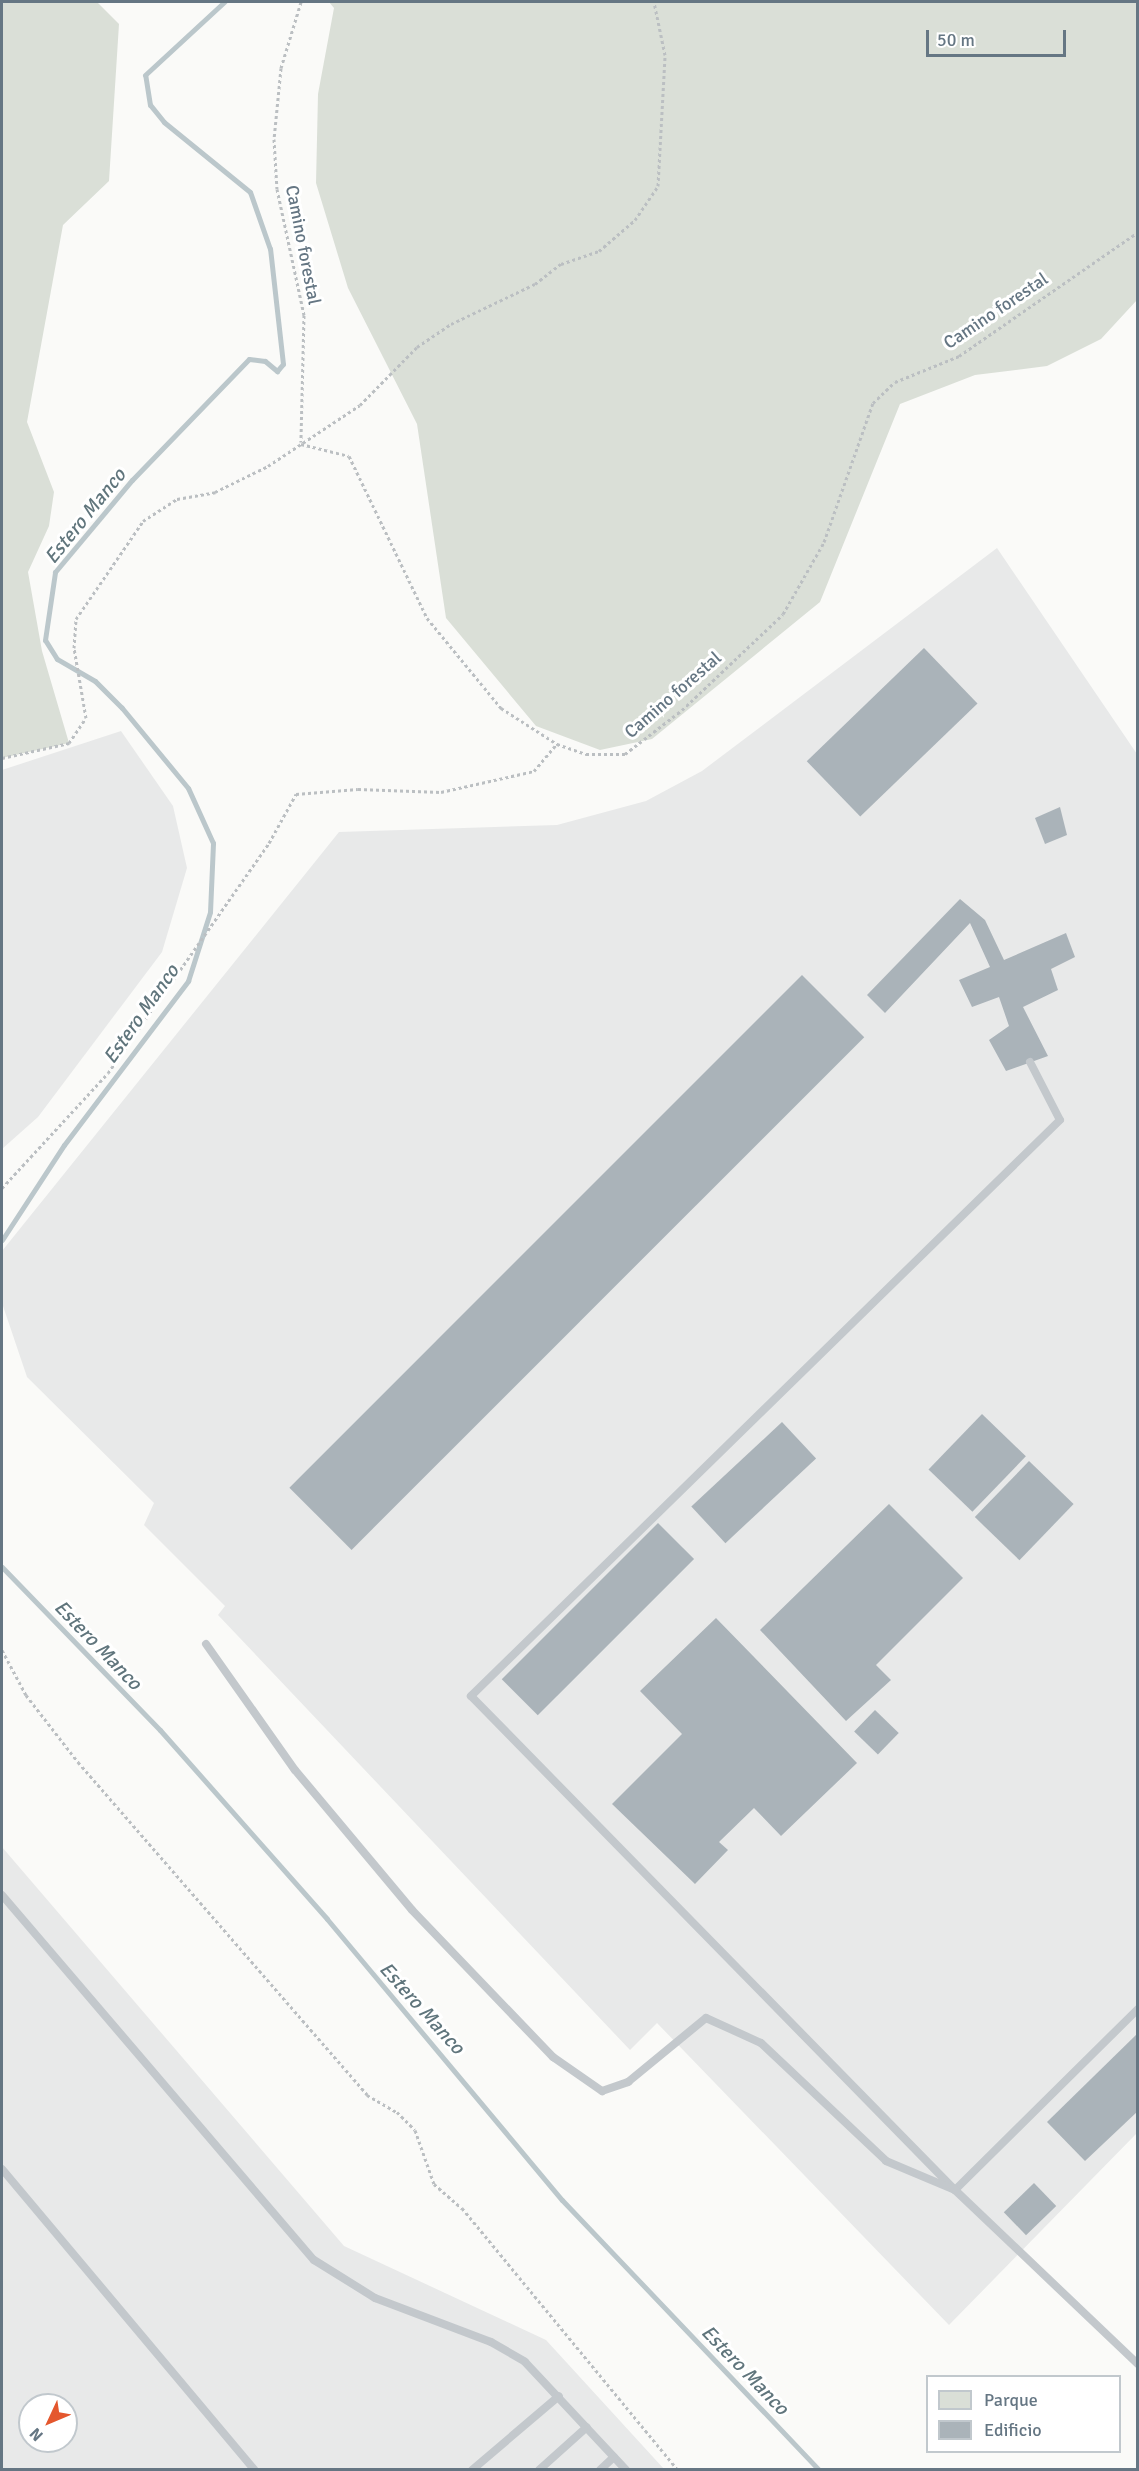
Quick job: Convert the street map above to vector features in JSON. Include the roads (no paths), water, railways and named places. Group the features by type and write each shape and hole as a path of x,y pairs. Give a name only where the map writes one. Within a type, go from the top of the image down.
{"lane":[{"path":"1030,1062 1060,1120 471,1696 955,2190 1137,2364"},
{"path":"206,1644 295,1770 397,1892 553,2057 602,2091 628,2082 706,2018 762,2043 886,2161 955,2190"},
{"path":"2,1895 314,2260 375,2298 491,2342 525,2362 626,2469"},
{"path":"955,2190 1137,2009"},
{"path":"2,2169 255,2469"},
{"path":"472,2469 559,2396"},
{"path":"539,2469 587,2427"},
{"path":"600,2469 614,2457"}],"waterway":[{"name":"Estero Manco","path":"2,1240 64,1145 188,981 210,912 213,843 188,788 122,708 95,681 57,659 45,640 55,572 132,480 249,359 265,361 277,371 283,364 270,249 250,192 164,122 150,105 145,75 224,2"},
{"name":"Estero Manco","path":"2,1567 160,1730 327,1919 562,2200 819,2470"}]}
